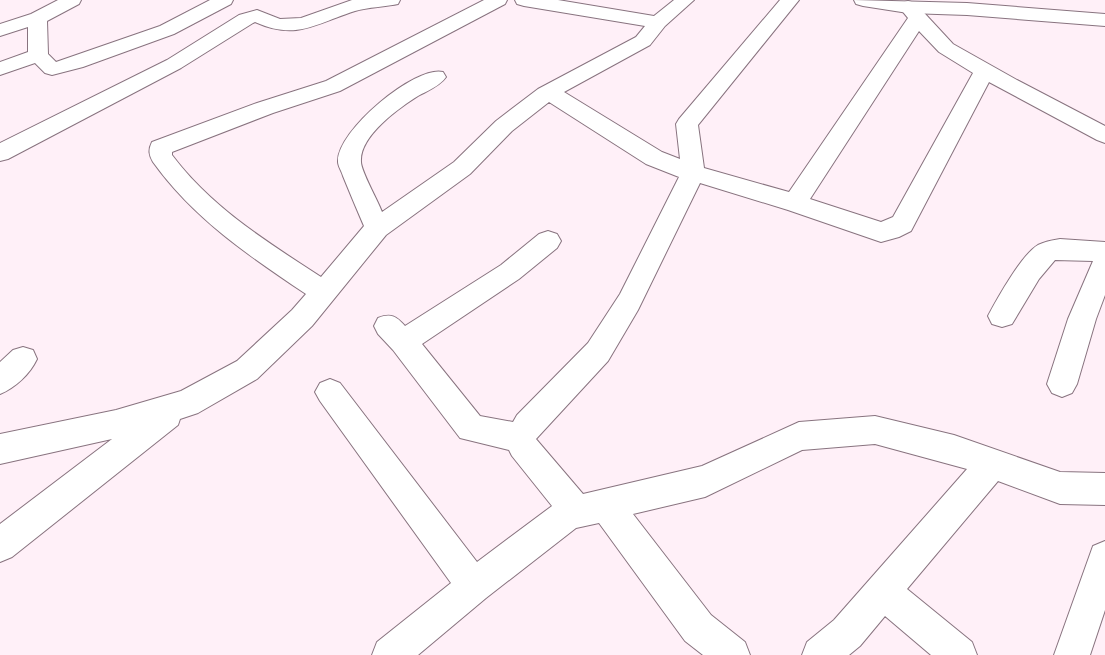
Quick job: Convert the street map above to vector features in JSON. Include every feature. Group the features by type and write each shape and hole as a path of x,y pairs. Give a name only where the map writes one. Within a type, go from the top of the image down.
{"street":[{"path":"0,30 38,18 72,0"},
{"path":"38,18 38,55 52,69 76,63 167,30 224,0"},
{"path":"0,153 174,64 246,18 258,16 277,24 303,24 354,5 391,0"},
{"path":"323,292 258,249 215,216 169,167 161,156 160,148 273,105 333,86 498,0"},
{"path":"524,0 658,22"},
{"path":"0,448 116,424 188,404 247,370 302,318 377,228 462,168 504,126 549,92 643,41 658,22 685,0"},
{"path":"520,438 528,425 598,352 628,302 693,173 687,124 790,0"},
{"path":"863,0 913,13 966,9 1105,20"},
{"path":"795,203 913,13"},
{"path":"913,13 946,48 1105,135"},
{"path":"0,69 38,55"},
{"path":"549,92 654,158 693,173 795,203 880,232 890,230 902,224 985,70"},
{"path":"377,228 350,162 350,153 355,142 373,120 404,94 436,77"},
{"path":"520,438 471,428 396,334 510,272 548,241"},
{"path":"1002,316 1036,263 1045,253 1060,249 1105,252"},
{"path":"1062,384 1098,303 1105,263"},
{"path":"0,381 23,359"},
{"path":"330,392 474,586"},
{"path":"0,545 178,407"},
{"path":"390,655 474,586 568,514 705,481 799,436 875,430 954,450 1060,488 1105,490"},
{"path":"520,438 523,446 592,508 720,652"},
{"path":"824,654 847,633 992,464"},
{"path":"1072,655 1105,558"},
{"path":"883,591 959,655"}]}
